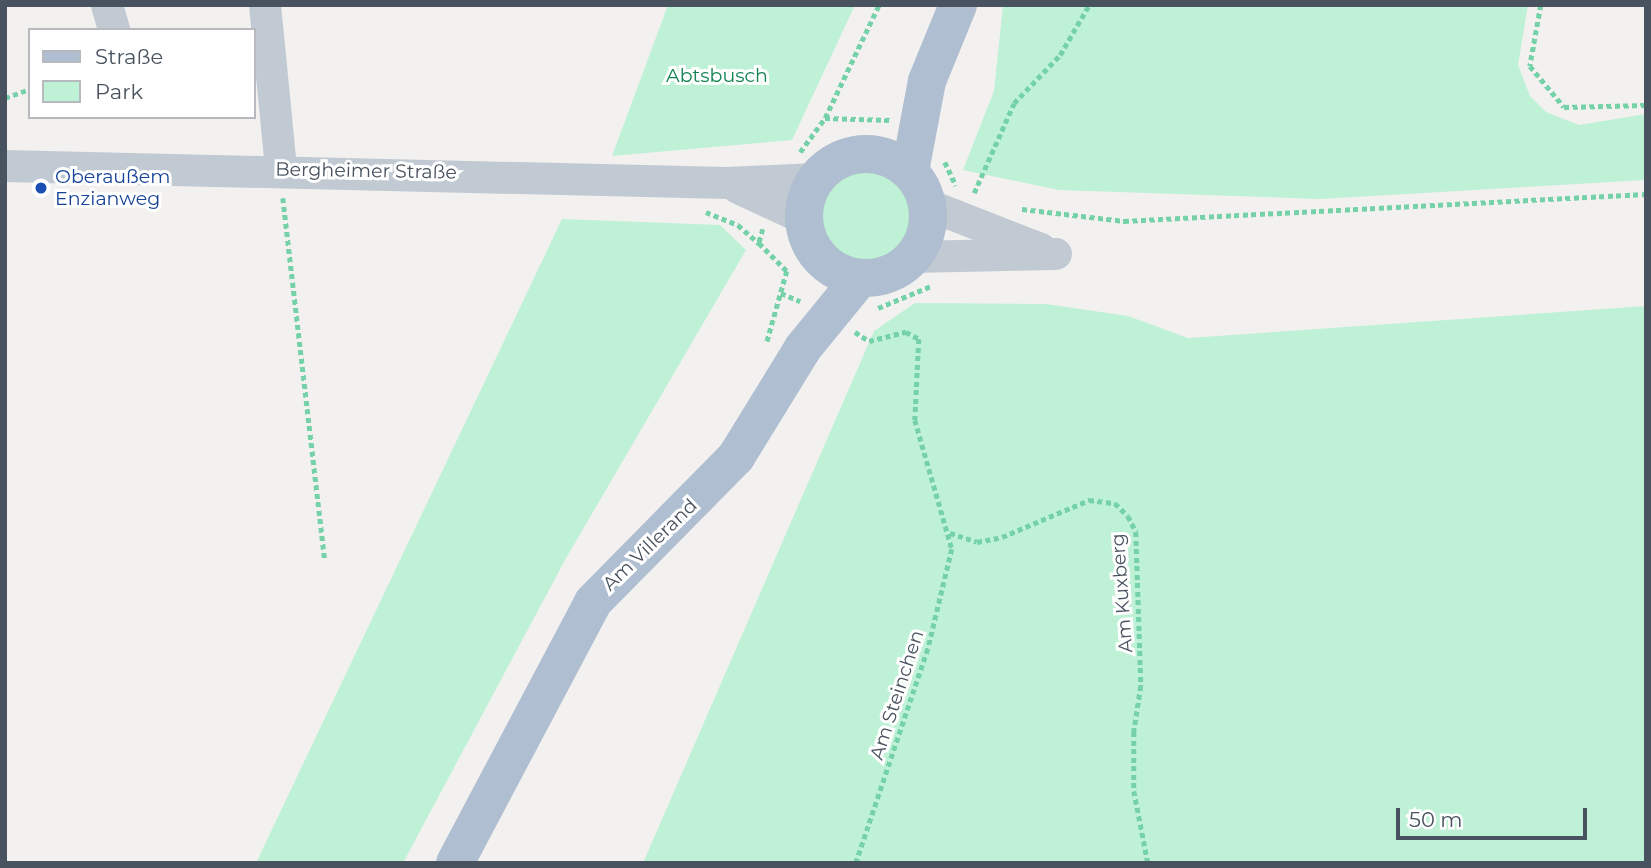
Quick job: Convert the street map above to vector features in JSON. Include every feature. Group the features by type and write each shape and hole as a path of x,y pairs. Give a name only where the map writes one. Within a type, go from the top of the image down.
{"main road":[{"path":"910,171 927,81 958,5"},
{"path":"870,153 910,171 928,205 925,236 913,257 898,270 860,278 824,262 810,244 803,218 789,186 830,164 870,153 927,81"},
{"name":"Am Villerand","path":"803,348 824,262"},
{"name":"Am Villerand","path":"455,863 593,602 736,457 803,348 860,278"}],"street":[{"path":"107,5 113,28"},
{"path":"265,5 281,169"},
{"name":"Bergheimer Straße","path":"5,166 574,176 789,186"},
{"path":"913,257 1056,254 928,205"}],"path":[{"path":"760,243 825,118 879,5"},
{"path":"971,204 1014,103 1060,55 1089,5"},
{"path":"1541,5 1530,66 1564,107 1646,105"},
{"path":"5,98 28,90"},
{"path":"281,169 325,561"},
{"path":"1009,208 1124,221 1646,194"},
{"path":"723,217 760,243 787,271 763,356"},
{"name":"Am Steinchen","path":"855,326 859,337 869,341 906,332 919,338 915,420 949,533 950,563 928,649 856,863"},
{"name":"Am Kuxberg","path":"949,533 977,542 1003,537 1089,500 1115,503 1128,516 1136,532 1141,686 1133,732 1134,791 1148,863"}],"green space":[{"name":"Abtsbusch","path":"668,5 855,5 792,140 612,156"},
{"path":"1003,5 1528,5 1518,65 1530,96 1546,112 1579,125 1646,114 1646,180 1320,199 1059,190 963,170 994,91"},
{"path":"867,167 894,175 908,189 916,216 908,243 894,257 867,265 840,257 826,243 818,216 826,189 840,175"},
{"path":"562,219 720,225 746,250 565,560 403,863 256,863"},
{"path":"915,303 1046,304 1128,316 1188,338 1646,306 1646,863 643,863 874,331"}],"place":[{"name":"Oberaußem Enzianweg","path":"41,188"}]}
